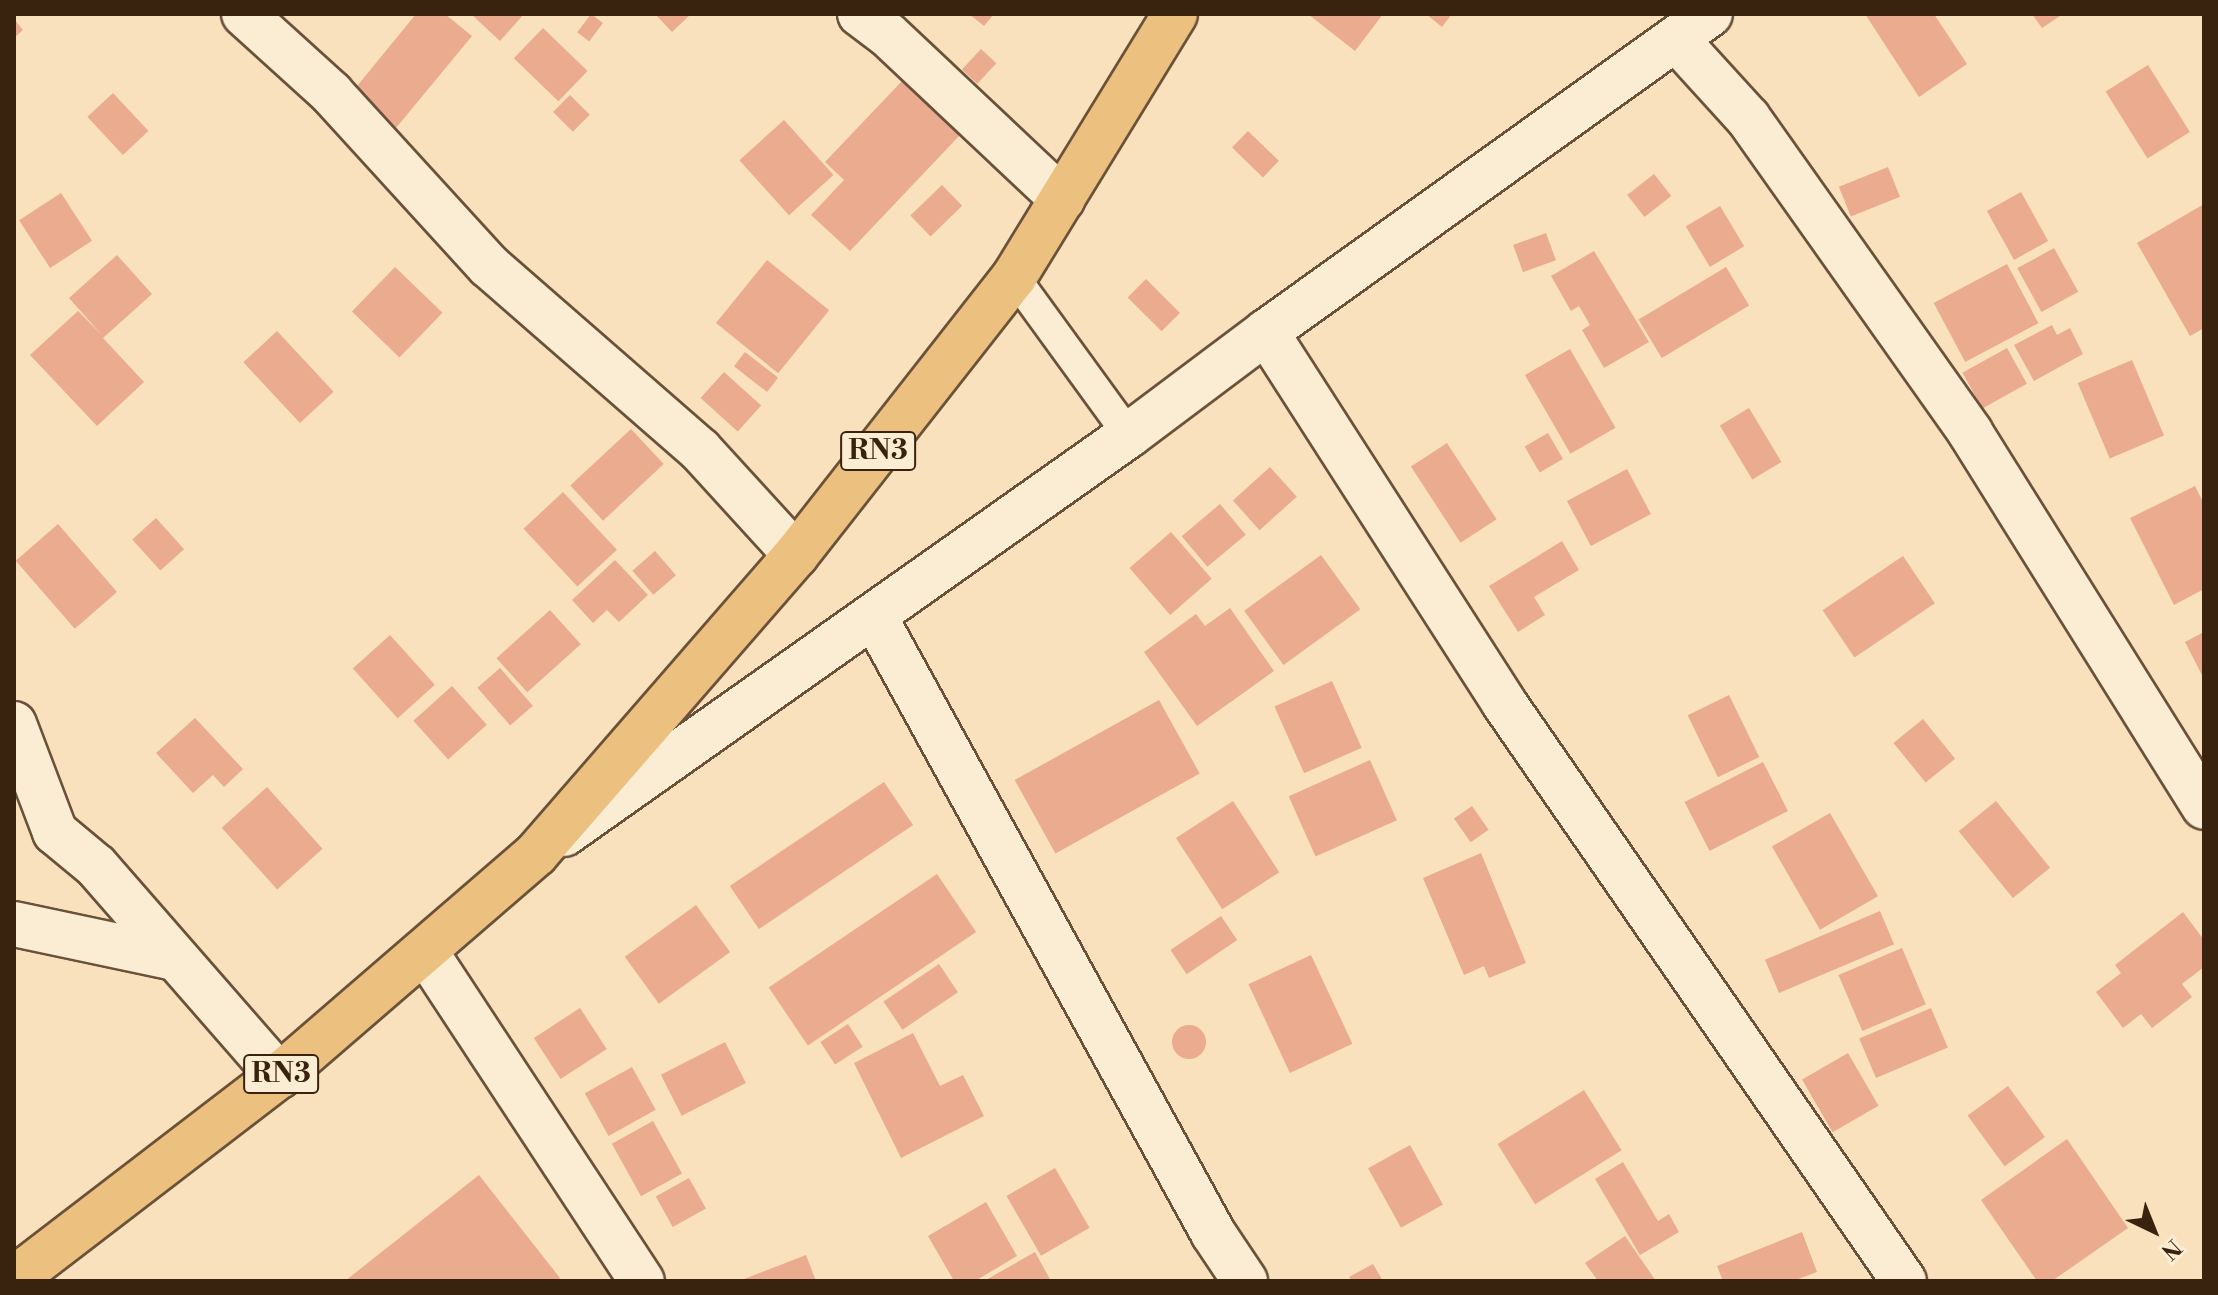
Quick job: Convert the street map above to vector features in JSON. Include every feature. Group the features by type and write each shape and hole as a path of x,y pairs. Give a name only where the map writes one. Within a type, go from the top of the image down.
{"highway":[{"name":"RN3","path":"14,1279 279,1076 536,854 796,555 1014,277 1175,14"}],"street":[{"path":"244,14 331,93 489,266 700,450 796,555"},
{"path":"860,14 887,34 1062,199"},
{"path":"536,854 1129,435 1266,332 1693,26 1748,118 1970,432 2204,807"},
{"path":"1266,332 1504,703 1904,1281"},
{"path":"874,616 1213,1233 1245,1281"},
{"path":"14,724 55,832 96,866 279,1076"},
{"path":"14,924 174,958"},
{"path":"425,951 642,1281"}],"lane":[{"path":"1014,277 1129,435"}],"building":[{"path":"416,14 445,14 472,36 396,128 353,91"},
{"path":"471,14 524,14 500,41"},
{"path":"591,14 603,23 589,41 577,32"},
{"path":"655,14 691,14 672,32"},
{"path":"969,14 994,14 984,26"},
{"path":"1308,14 1383,14 1355,51"},
{"path":"1426,14 1452,14 1442,27"},
{"path":"1865,14 1934,14 1967,64 1919,97"},
{"path":"2032,14 2063,14 2042,28"},
{"path":"14,19 23,30 14,38"},
{"path":"543,28 588,71 558,101 514,58"},
{"path":"981,49 996,63 977,84 962,69"},
{"path":"2148,65 2190,132 2147,158 2106,91"},
{"path":"902,81 960,135 850,251 811,215 844,180 825,162"},
{"path":"113,93 148,131 123,155 87,117"},
{"path":"570,95 590,115 573,132 553,112"},
{"path":"784,120 834,175 789,215 739,160"},
{"path":"1248,131 1279,161 1263,177 1232,148"},
{"path":"1888,167 1900,197 1851,217 1839,187"},
{"path":"1654,174 1671,196 1644,217 1627,195"},
{"path":"942,185 962,206 930,236 910,216"},
{"path":"2021,192 2048,241 2014,260 1987,211"},
{"path":"61,193 92,241 50,268 19,220"},
{"path":"2204,204 2204,328 2190,336 2137,243"},
{"path":"1720,206 1744,246 1710,267 1686,227"},
{"path":"1546,233 1556,260 1523,272 1513,245"},
{"path":"2054,248 2078,292 2042,312 2017,268"},
{"path":"1594,251 1649,342 1604,368 1582,330 1590,325 1579,306 1571,311 1551,276"},
{"path":"117,255 152,294 103,338 144,382 97,426 30,355 78,311 102,335 69,298"},
{"path":"767,260 829,310 778,373 716,323"},
{"path":"2007,264 2038,323 1965,362 1934,303"},
{"path":"395,267 442,313 399,357 352,312"},
{"path":"1726,267 1749,306 1662,358 1639,320"},
{"path":"1146,279 1180,313 1162,331 1128,297"},
{"path":"2052,325 2057,335 2070,328 2083,354 2034,381 2014,345"},
{"path":"277,331 334,392 300,423 243,362"},
{"path":"2007,348 2027,384 1982,409 1962,373"},
{"path":"1570,349 1616,428 1570,454 1525,375"},
{"path":"745,352 778,378 767,392 734,366"},
{"path":"2132,360 2164,435 2110,459 2078,383"},
{"path":"724,372 761,405 738,431 701,398"},
{"path":"1749,408 1781,462 1752,480 1720,426"},
{"path":"631,429 664,464 603,521 570,486"},
{"path":"1548,433 1563,459 1540,472 1525,446"},
{"path":"1447,443 1497,519 1460,543 1411,466"},
{"path":"1270,467 1297,497 1260,530 1233,500"},
{"path":"1627,469 1651,514 1591,546 1567,501"},
{"path":"2195,486 2204,504 2204,589 2174,605 2130,518"},
{"path":"563,492 617,550 577,587 524,529"},
{"path":"1220,504 1246,535 1207,567 1182,536"},
{"path":"156,518 184,549 160,571 132,539"},
{"path":"58,524 117,592 75,629 16,561"},
{"path":"1171,532 1212,579 1170,615 1129,568"},
{"path":"1562,541 1579,570 1534,597 1545,615 1518,632 1489,586"},
{"path":"655,551 676,575 653,595 632,571"},
{"path":"1321,555 1360,609 1284,665 1244,611"},
{"path":"1903,556 1935,603 1854,657 1823,610"},
{"path":"615,560 648,595 619,622 607,610 593,623 572,600"},
{"path":"1230,608 1274,671 1197,726 1144,652 1196,614 1205,626"},
{"path":"550,610 581,644 527,692 496,658"},
{"path":"2204,632 2204,674 2202,675 2185,642"},
{"path":"390,635 435,685 398,718 353,668"},
{"path":"500,668 533,706 510,725 477,688"},
{"path":"1332,681 1362,748 1304,773 1274,707"},
{"path":"452,686 487,725 448,759 413,721"},
{"path":"1729,695 1759,757 1718,777 1688,715"},
{"path":"1159,700 1200,773 1055,853 1015,780"},
{"path":"195,718 243,769 224,787 213,775 193,793 156,753"},
{"path":"1923,719 1955,759 1926,783 1893,743"},
{"path":"1370,760 1397,820 1316,856 1289,796"},
{"path":"1763,762 1788,811 1710,851 1685,802"},
{"path":"884,782 913,825 759,929 730,886"},
{"path":"267,787 323,849 277,889 222,828"},
{"path":"1233,801 1279,872 1222,909 1176,838"},
{"path":"1996,801 2050,868 2013,898 1959,831"},
{"path":"1472,806 1489,830 1471,842 1454,819"},
{"path":"1830,813 1878,896 1820,930 1772,846"},
{"path":"1481,853 1526,963 1489,978 1484,966 1464,975 1423,878"},
{"path":"937,874 976,932 808,1046 769,988"},
{"path":"696,905 730,952 659,1004 625,957"},
{"path":"1880,911 1894,944 1779,993 1765,960"},
{"path":"2183,912 2204,940 2204,967 2182,984 2192,997 2152,1028 2141,1014 2123,1028 2096,992 2121,973 2115,965"},
{"path":"1221,916 1237,940 1187,974 1170,950"},
{"path":"1902,948 1926,1004 1862,1031 1838,975"},
{"path":"1311,955 1352,1044 1290,1073 1248,984"},
{"path":"939,964 958,992 902,1030 883,1001"},
{"path":"580,1008 607,1049 561,1079 534,1038"},
{"path":"1931,1008 1948,1048 1876,1078 1859,1038"},
{"path":"848,1024 863,1047 835,1065 820,1042"},
{"path":"1189,1025 1201,1030 1206,1042 1201,1054 1189,1059 1177,1054 1172,1042 1177,1030"},
{"path":"913,1033 940,1086 963,1075 984,1116 901,1158 854,1063"},
{"path":"725,1042 746,1083 682,1116 661,1075"},
{"path":"1848,1053 1878,1106 1833,1132 1802,1080"},
{"path":"632,1067 656,1110 609,1136 585,1093"},
{"path":"2008,1086 2045,1137 2005,1166 1968,1115"},
{"path":"1584,1090 1622,1150 1535,1204 1497,1144"},
{"path":"653,1121 682,1173 641,1196 612,1144"},
{"path":"2067,1139 2128,1228 2052,1281 2037,1281 1981,1200"},
{"path":"1410,1145 1443,1204 1401,1228 1368,1168"},
{"path":"1623,1162 1658,1221 1669,1214 1679,1232 1640,1255 1595,1179"},
{"path":"1055,1168 1090,1228 1041,1256 1007,1196"},
{"path":"479,1175 560,1278 556,1281 345,1281"},
{"path":"689,1178 706,1209 673,1227 656,1196"},
{"path":"986,1202 1017,1256 975,1281 954,1281 928,1236"},
{"path":"1802,1232 1817,1272 1793,1281 1723,1281 1717,1266"},
{"path":"1625,1236 1656,1281 1598,1281 1585,1263"},
{"path":"1035,1252 1051,1281 984,1281"},
{"path":"806,1255 816,1281 739,1281"},
{"path":"1373,1264 1383,1281 1352,1281 1349,1277"}]}
